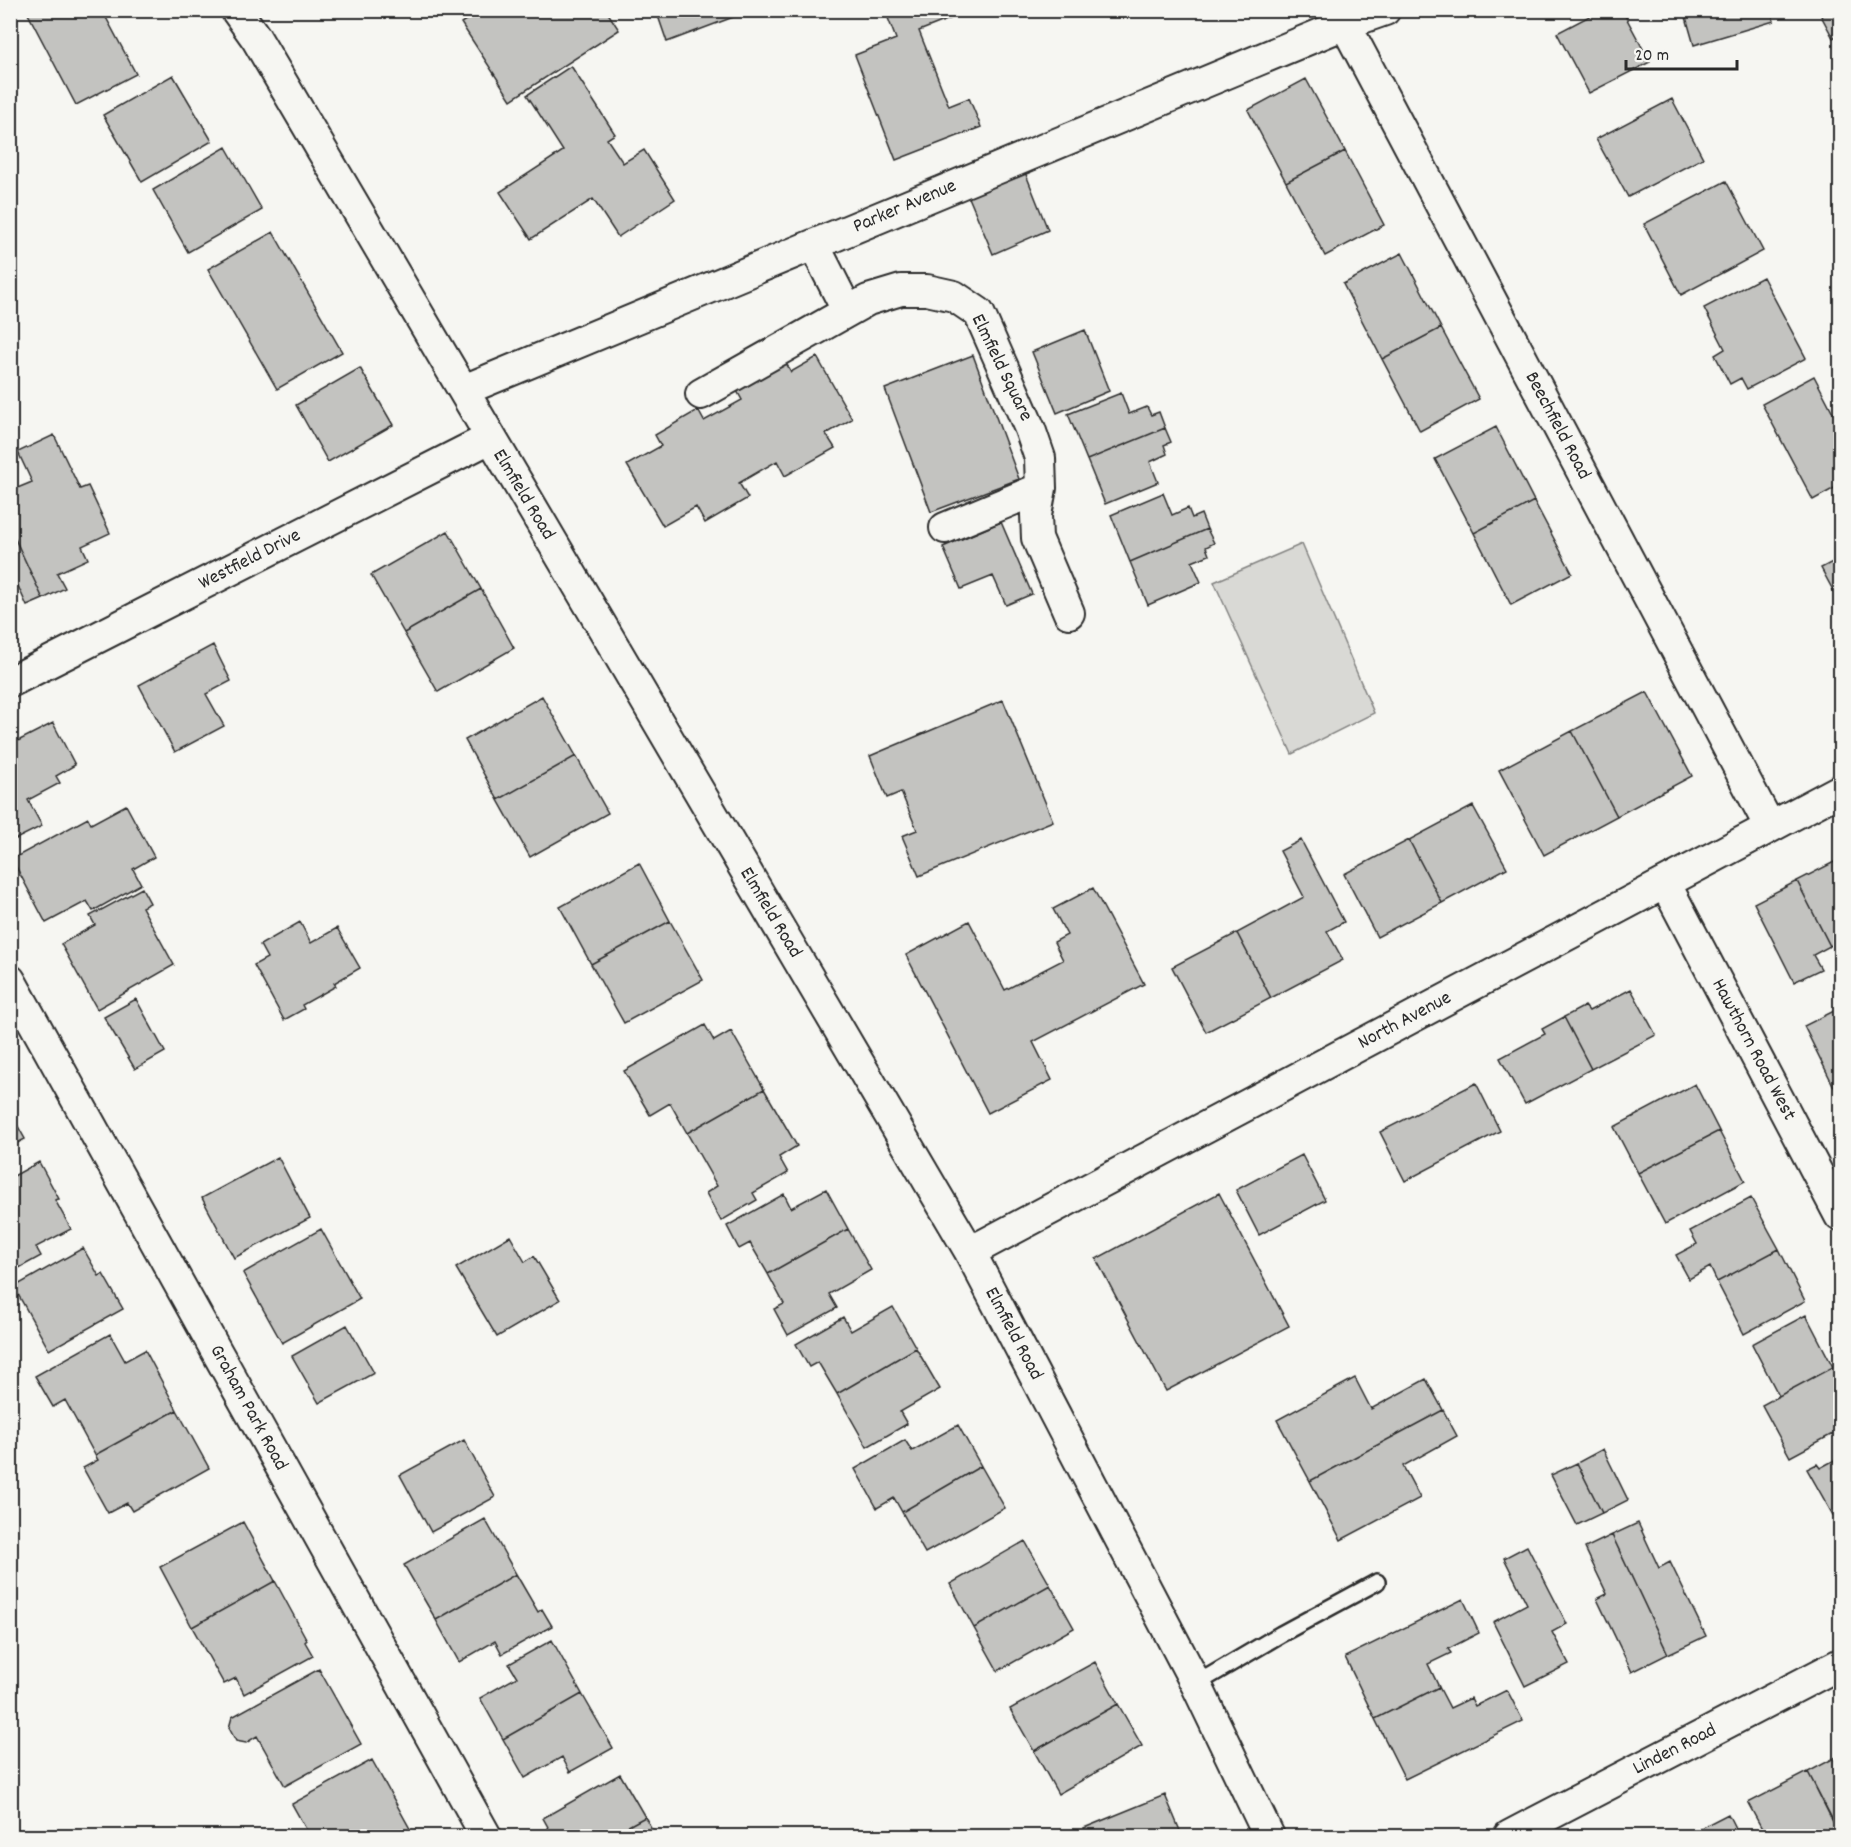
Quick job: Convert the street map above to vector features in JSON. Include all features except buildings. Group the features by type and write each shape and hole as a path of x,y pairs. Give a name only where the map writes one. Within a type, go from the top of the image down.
{"street":[{"name":"Elmfield Road","path":"236,10 256,38 970,1252 1196,1684 1269,1836"},
{"name":"Parker Avenue","path":"464,390 1345,24 1385,10"},
{"name":"Beechfield Road","path":"1345,24 1770,827"},
{"path":"814,245 847,310"},
{"name":"Elmfield Square","path":"701,394 868,300 901,290 927,290 954,296 978,313 1030,429 1040,458 1041,488 1036,514 1037,538 1069,613"},
{"name":"Westfield Drive","path":"10,682 490,438"},
{"path":"945,528 1041,488"},
{"name":"North Avenue","path":"970,1252 1840,790"},
{"name":"Hawthorn Road West","path":"1665,883 1840,1214"},
{"name":"Graham Park Road","path":"10,980 486,1836"},
{"name":"Linden Road","path":"1515,1835 1840,1664"}],"lane":[{"path":"1196,1684 1281,1634 1377,1582"}],"shaded area":[{"path":"1302,544 1374,713 1292,754 1214,582"}]}
